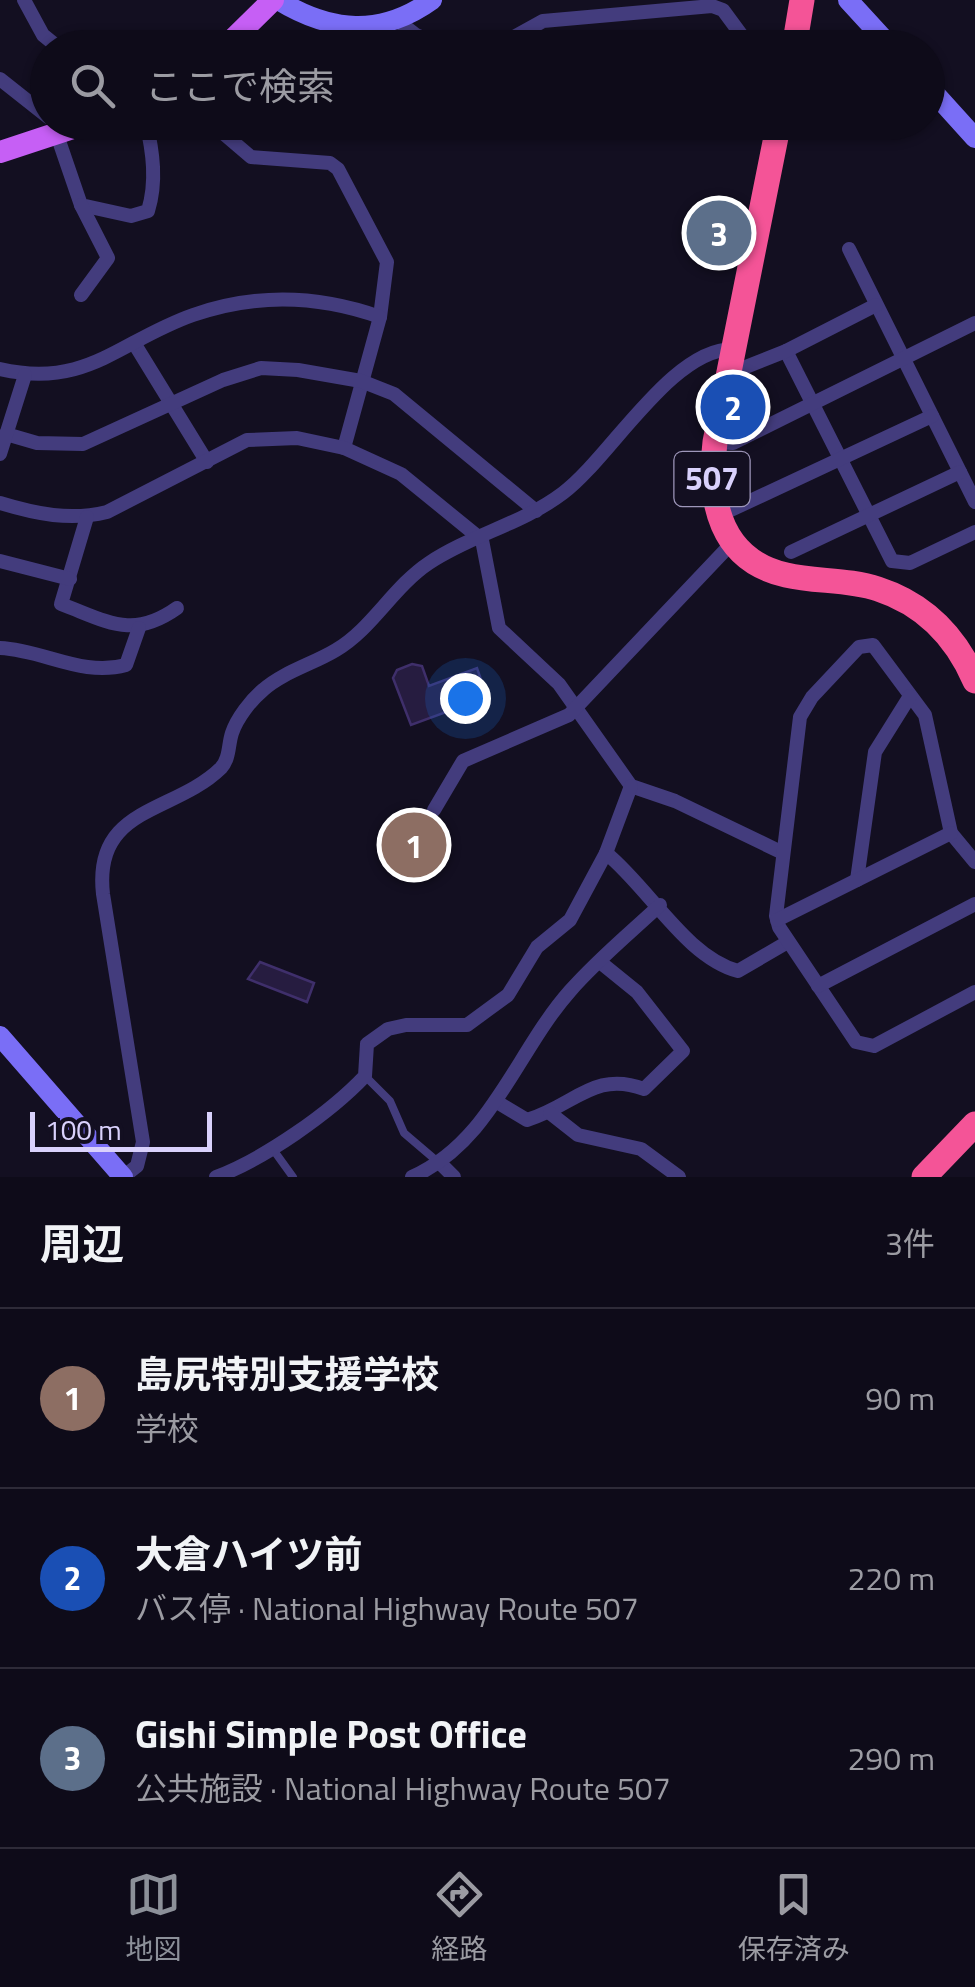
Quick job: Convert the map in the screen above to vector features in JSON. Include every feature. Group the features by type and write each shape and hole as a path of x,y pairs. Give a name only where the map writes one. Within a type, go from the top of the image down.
{"highway":[{"path":"797,30 802,0"},
{"name":"507","path":"775,140 715,442 712,491 718,517 732,543 756,562 784,575 875,588 909,602 942,628 975,681"},
{"path":"924,1177 975,1124"}],"main road":[{"path":"243,30 275,0"},
{"path":"1,151 30,138"}],"street":[{"path":"24,0 40,30"},
{"path":"275,0 303,16 344,28 398,21 432,0"},
{"path":"848,0 876,30"},
{"path":"527,30 543,21 712,6 723,10 737,30"},
{"path":"398,21 410,30"},
{"path":"0,79 30,104"},
{"path":"945,105 975,138"},
{"path":"60,140 81,205 108,258 80,295"},
{"path":"81,205 132,216 148,211 153,179 148,140"},
{"path":"231,140 251,157 330,163 338,169 387,262 380,317 344,448"},
{"path":"849,250 975,502"},
{"path":"0,369 25,375 82,370 190,316 240,302 338,302 380,317"},
{"path":"0,1036 123,1177 137,1166 143,1142 100,867 105,850 139,812 194,788 220,768 233,730 266,687 338,649 401,583 433,560 482,540 565,492 664,386 710,354 731,362 786,351 876,305"},
{"path":"715,442 734,443 975,323"},
{"path":"134,343 207,462"},
{"path":"786,351 892,562 910,563 975,532"},
{"path":"6,434 37,443 83,444 223,380 261,368 361,381 410,404 536,510"},
{"path":"0,454 25,375"},
{"path":"718,517 932,416"},
{"path":"0,503 39,514 87,517 107,512 247,440 270,437 344,448 401,474 482,540 499,628 560,684 631,786 676,801 783,853"},
{"path":"790,552 960,472"},
{"path":"87,517 61,604 126,628 139,628 177,608"},
{"path":"434,810 462,761 569,715 577,708 732,543"},
{"path":"0,560 70,580"},
{"path":"0,648 92,671 114,668 126,665 139,628"},
{"path":"974,995 874,1046 856,1042 786,944 777,920 800,717 812,697 858,646 873,645 932,732 951,833 975,862"},
{"path":"857,880 874,752 910,696"},
{"path":"216,1177 240,1168 340,1102 365,1076 367,1044 388,1029 466,1025 508,995 537,948 570,920 606,853 631,786"},
{"path":"777,920 951,833"},
{"path":"606,853 660,905 694,948 714,964 738,971 786,944"},
{"path":"818,986 975,904"},
{"path":"412,1177 441,1164 497,1102 568,993 660,905"},
{"path":"497,1102 527,1120 550,1113 602,1083 618,1080 644,1090 682,1050 636,992 600,962"},
{"path":"550,1113 578,1135 641,1148 679,1177"},
{"path":"441,1164 454,1177"}],"lane":[{"path":"365,1076 390,1102 404,1133 441,1164"},
{"path":"270,1146 293,1177"}],"building":[{"path":"412,664 422,666 429,686 477,668 487,697 411,725 393,678 397,670"},
{"path":"260,962 314,983 307,1002 248,979"}],"place":[{"name":"Gishi Simple Post Office","path":"719,233"},
{"name":"大倉ハイツ前","path":"733,407"},
{"name":"島尻特別支援学校","path":"414,845"}]}
